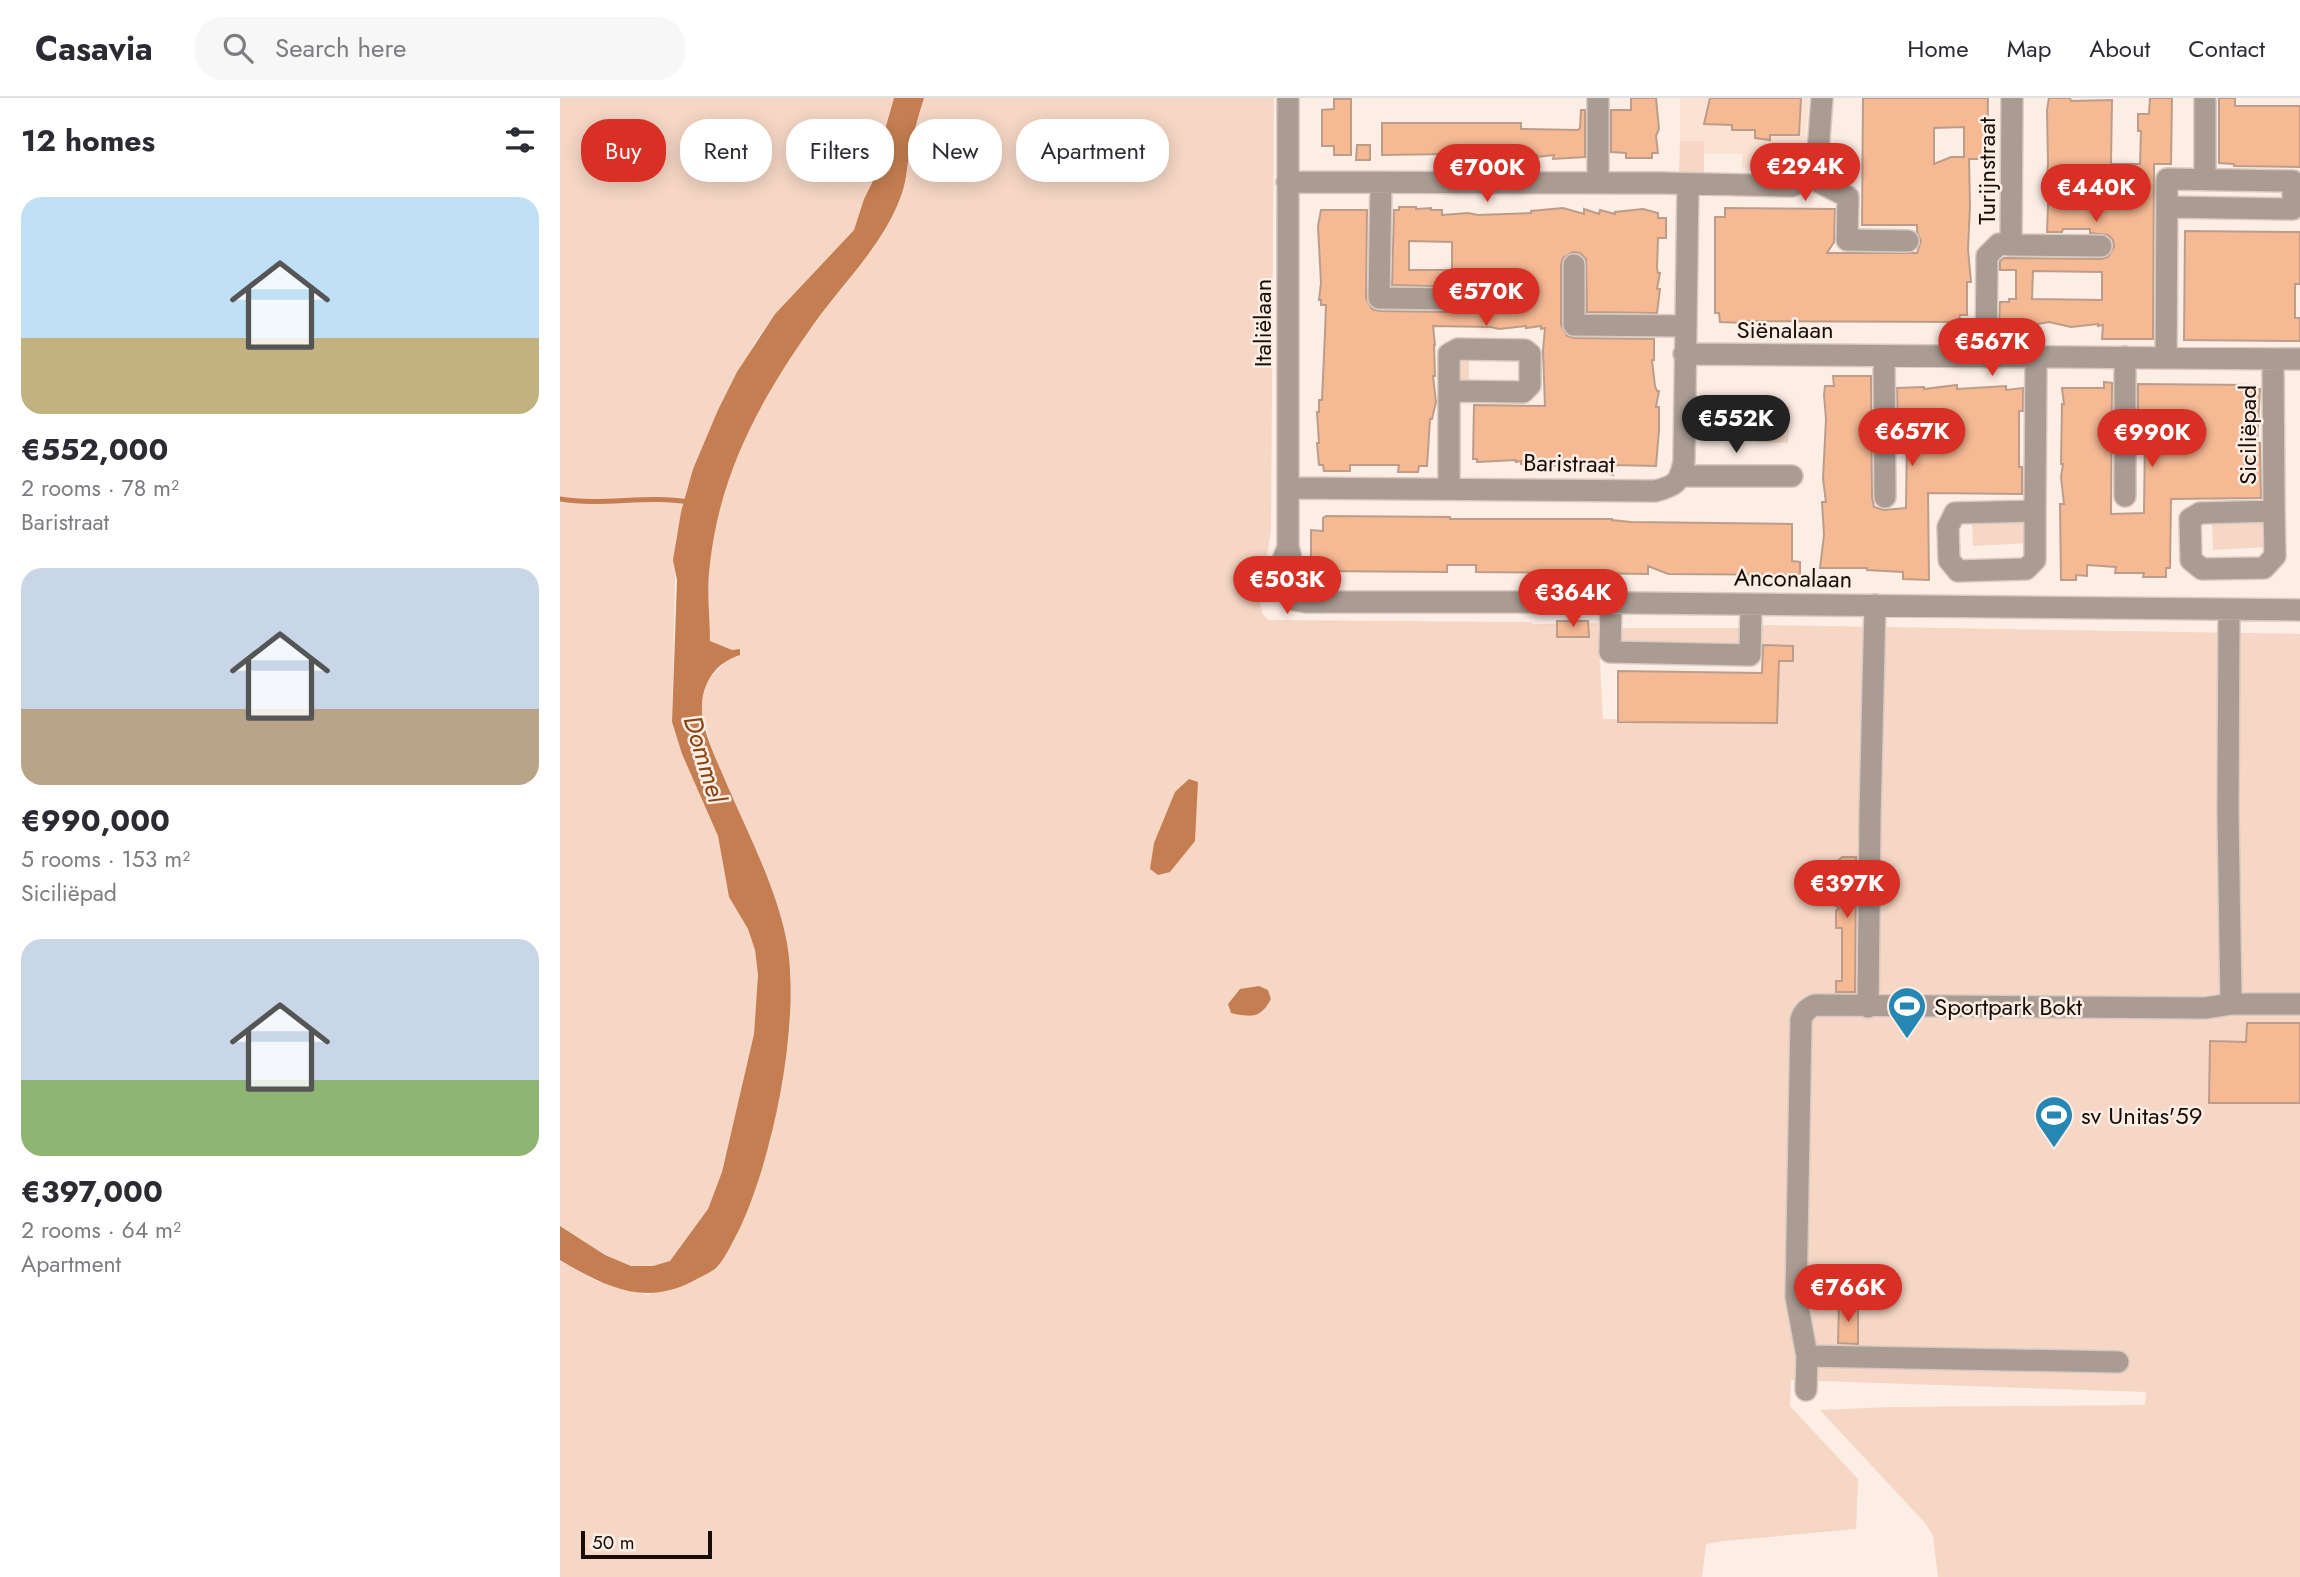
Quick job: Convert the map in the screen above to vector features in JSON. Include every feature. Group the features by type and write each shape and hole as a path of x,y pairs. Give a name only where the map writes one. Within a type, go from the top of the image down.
{"street":[{"name":"Italiëlaan","path":"1288,98 1289,488 1288,547 1281,564 1281,583 1289,595"},
{"path":"1598,98 1598,183"},
{"path":"1287,182 1792,186 1810,177 1816,165 1822,98"},
{"name":"Turijnstraat","path":"2011,245 2012,98"},
{"path":"2205,98 2205,180"},
{"path":"1810,177 1848,197 1847,240 1908,240"},
{"path":"2166,358 2167,179 2293,181 2293,209 2167,207"},
{"path":"1381,183 1379,298 1450,299"},
{"path":"1681,476 1684,461 1688,184"},
{"name":"Turijnstraat","path":"1986,357 1987,256 1999,244 2101,246"},
{"path":"1574,265 1574,325 1685,326"},
{"name":"Siënalaan","path":"1684,354 2300,359"},
{"path":"1884,356 1885,497"},
{"path":"2035,511 1955,513 1948,527 1949,560 1958,571 2026,569 2035,560 2036,357"},
{"path":"2125,358 2125,496"},
{"name":"Siciliëpad","path":"2273,359 2274,511"},
{"path":"1449,488 1450,391"},
{"name":"Baristraat","path":"1289,488 1655,491 1672,487 1681,476 1791,476"},
{"name":"Anconalaan","path":"1289,595 1294,600 1305,603 1611,603 2300,610"},
{"path":"1611,603 1610,652 1750,655 1751,604"},
{"path":"1868,1007 1875,605"},
{"path":"2229,609 2231,1004"},
{"path":"1806,1390 1807,1356 1796,1297 1801,1020 1805,1012 1815,1005 2204,1008 2231,1004 2300,1004"},
{"path":"1807,1356 2118,1362"}],"shaded area":[{"path":"560,98 894,98 888,119 786,119 786,182 872,182 854,230 775,314 755,342 693,469 676,540 672,723 682,754 718,836 729,897 748,929 755,950 758,975 754,1034 722,1172 708,1209 670,1262 653,1266 631,1266 605,1255 560,1226"},
{"path":"924,98 1274,98 1271,530 1260,601 1262,613 1268,620 1598,623 1603,719 1774,721 1775,647 1761,647 1761,625 2300,634 2300,1577 1938,1577 1933,1536 1926,1524 1820,1410 2145,1405 2146,1392 1791,1380 1790,1406 1858,1479 1856,1529 1706,1544 1702,1577 560,1577 560,1260 594,1280 648,1295 732,1244 744,1219 770,1142 789,1037 791,973 787,942 773,893 711,747 701,706 706,682 728,659 740,654 710,642 708,581 714,536 733,468 762,404 800,344 866,258 885,228 901,196 908,161 908,182 1002,182 1002,119 918,119","holes":["1268,990 1271,999 1266,1007 1253,1015 1243,1016"]},
{"path":"1680,98 1809,98 1803,168 1742,168 1742,154 1704,154 1704,141 1680,141"},
{"path":"1680,141 1704,141 1704,174 1679,174"},
{"path":"1460,354 1469,354 1469,383 1460,383"},
{"path":"1757,404 1790,406 1788,443 1756,442"},
{"path":"2027,515 2028,543 1973,546 1972,518"},
{"path":"2267,518 2268,547 2213,550 2212,519"},
{"path":"1614,628 1739,628 1742,650 1614,648"}],"water":[{"name":"Dommel","path":"894,98 924,98 918,119 908,119 905,181 894,213 876,244 821,314 780,374 747,436 722,501 709,573 710,641 732,650 740,649 740,655 724,662 708,680 702,705 706,734 761,860 787,943 790,1011 787,1050 773,1130 751,1202 731,1246 716,1268 675,1289 641,1293 625,1290 592,1278 560,1260 560,1226 605,1255 631,1266 653,1266 670,1261 708,1209 722,1172 754,1034 758,975 755,950 748,929 729,897 718,836 682,754 672,722 677,580 673,560 681,512 693,469 737,372 775,314 854,230 872,182 894,182 894,119 888,119"},
{"path":"1189,779 1198,782 1195,841 1170,872 1158,875 1150,869 1154,843 1175,792"},
{"path":"1259,986 1268,990 1271,999 1263,1010 1250,1016 1231,1013 1228,1004 1240,989"}],"building":[{"path":"1631,98 1656,98 1658,153 1652,153 1652,158 1626,158 1626,153 1611,152 1611,110 1631,110"},
{"path":"1710,98 1801,98 1799,135 1770,135 1770,140 1755,138 1755,130 1732,130 1732,125 1704,124"},
{"path":"1863,98 1988,98 1987,159 1969,159 1968,249 1971,282 1967,282 1967,315 1960,315 1959,322 1720,322 1719,313 1715,313 1715,217 1725,217 1725,208 1835,209 1834,242 1827,253 1917,253 1921,241 1917,225 1862,225","holes":["1964,127 1964,157 1951,157 1934,164 1934,128"]},
{"path":"2049,98 2070,98 2071,101 2112,100 2111,164 2140,164 2141,131 2138,131 2138,114 2149,114 2150,98 2172,98 2171,164 2154,164 2153,339 2102,339 2103,325 2098,324 2071,327 2049,322 1999,325 2000,302 2016,299 2016,270 2000,270 2000,261 2004,258 2101,259 2108,257 2114,247 2113,240 2108,235 2090,233 2090,229 2047,232","holes":["2033,271 2102,272 2102,300 2032,299"]},
{"path":"2219,98 2235,98 2235,106 2300,106 2300,167 2234,166 2219,163"},
{"path":"1334,99 1351,99 1351,155 1334,155 1334,146 1322,146 1322,110 1334,109"},
{"path":"1581,110 1585,110 1585,157 1553,159 1554,155 1521,155 1487,158 1487,153 1449,158 1449,154 1382,155 1382,123 1521,123 1521,129 1578,130"},
{"path":"1357,145 1370,145 1370,160 1356,160"},
{"path":"1399,207 1416,207 1442,210 1442,215 1478,215 1531,213 1563,208 1584,214 1584,209 1599,214 1600,210 1615,214 1643,209 1658,213 1658,218 1666,218 1666,238 1658,238 1657,268 1660,273 1657,289 1660,289 1657,313 1587,312 1586,259 1580,253 1573,252 1563,258 1561,265 1561,325 1567,336 1654,339 1652,360 1655,386 1659,391 1656,407 1659,407 1659,430 1656,466 1613,465 1613,475 1591,466 1536,468 1516,460 1477,462 1477,459 1473,459 1474,405 1545,406 1545,328 1433,326 1436,402 1430,419 1427,466 1419,466 1418,472 1398,472 1399,465 1350,465 1350,471 1324,471 1323,465 1319,465 1317,443 1317,412 1319,400 1322,400 1326,305 1321,305 1319,300 1321,283 1318,226 1321,210 1367,210 1366,298 1372,309 1450,312 1462,305 1462,293 1456,287 1392,285 1394,210 1399,210","holes":["1409,241 1452,242 1452,270 1409,270"]},
{"path":"2185,231 2300,232 2300,284 2295,284 2295,318 2300,318 2300,341 2184,340"},
{"path":"1833,376 1871,376 1872,497 1874,507 1884,510 1906,508 1907,437 1898,437 1897,388 1924,389 1957,385 1957,389 2006,386 2006,390 2023,388 2023,411 2019,411 2022,494 1928,493 1929,580 1903,579 1903,572 1867,568 1820,568 1824,535 1822,502 1826,502 1823,479 1826,419 1824,395 1825,386 1834,386"},
{"path":"2104,382 2112,383 2111,514 2144,513 2145,438 2138,438 2138,384 2252,385 2252,389 2260,389 2257,443 2260,443 2261,498 2171,499 2170,568 2166,568 2166,577 2143,577 2144,573 2115,573 2116,567 2087,565 2087,576 2076,575 2076,580 2061,580 2060,504 2064,504 2061,477 2064,404 2062,388 2104,388"},
{"path":"1323,518 1792,524 1792,561 1800,562 1800,575 1668,574 1648,566 1648,574 1476,572 1476,565 1447,565 1447,572 1311,571 1311,530 1323,531"},
{"path":"1557,621 1588,621 1589,637 1557,637"},
{"path":"1763,645 1793,646 1793,661 1779,661 1777,723 1618,722 1618,671 1762,673"},
{"path":"1842,857 1856,857 1855,992 1836,992 1836,981 1842,981 1842,928 1836,928 1836,911 1839,908 1836,906 1836,873 1831,868"},
{"path":"2247,1023 2300,1023 2300,1103 2209,1103 2210,1041 2246,1042"},
{"path":"1839,1305 1858,1305 1858,1344 1838,1343"}],"waterway":[{"path":"560,499 689,502"}],"place":[{"name":"Sportpark Bokt","path":"1907,1040"},
{"name":"sv Unitas'59","path":"2054,1149"}]}
